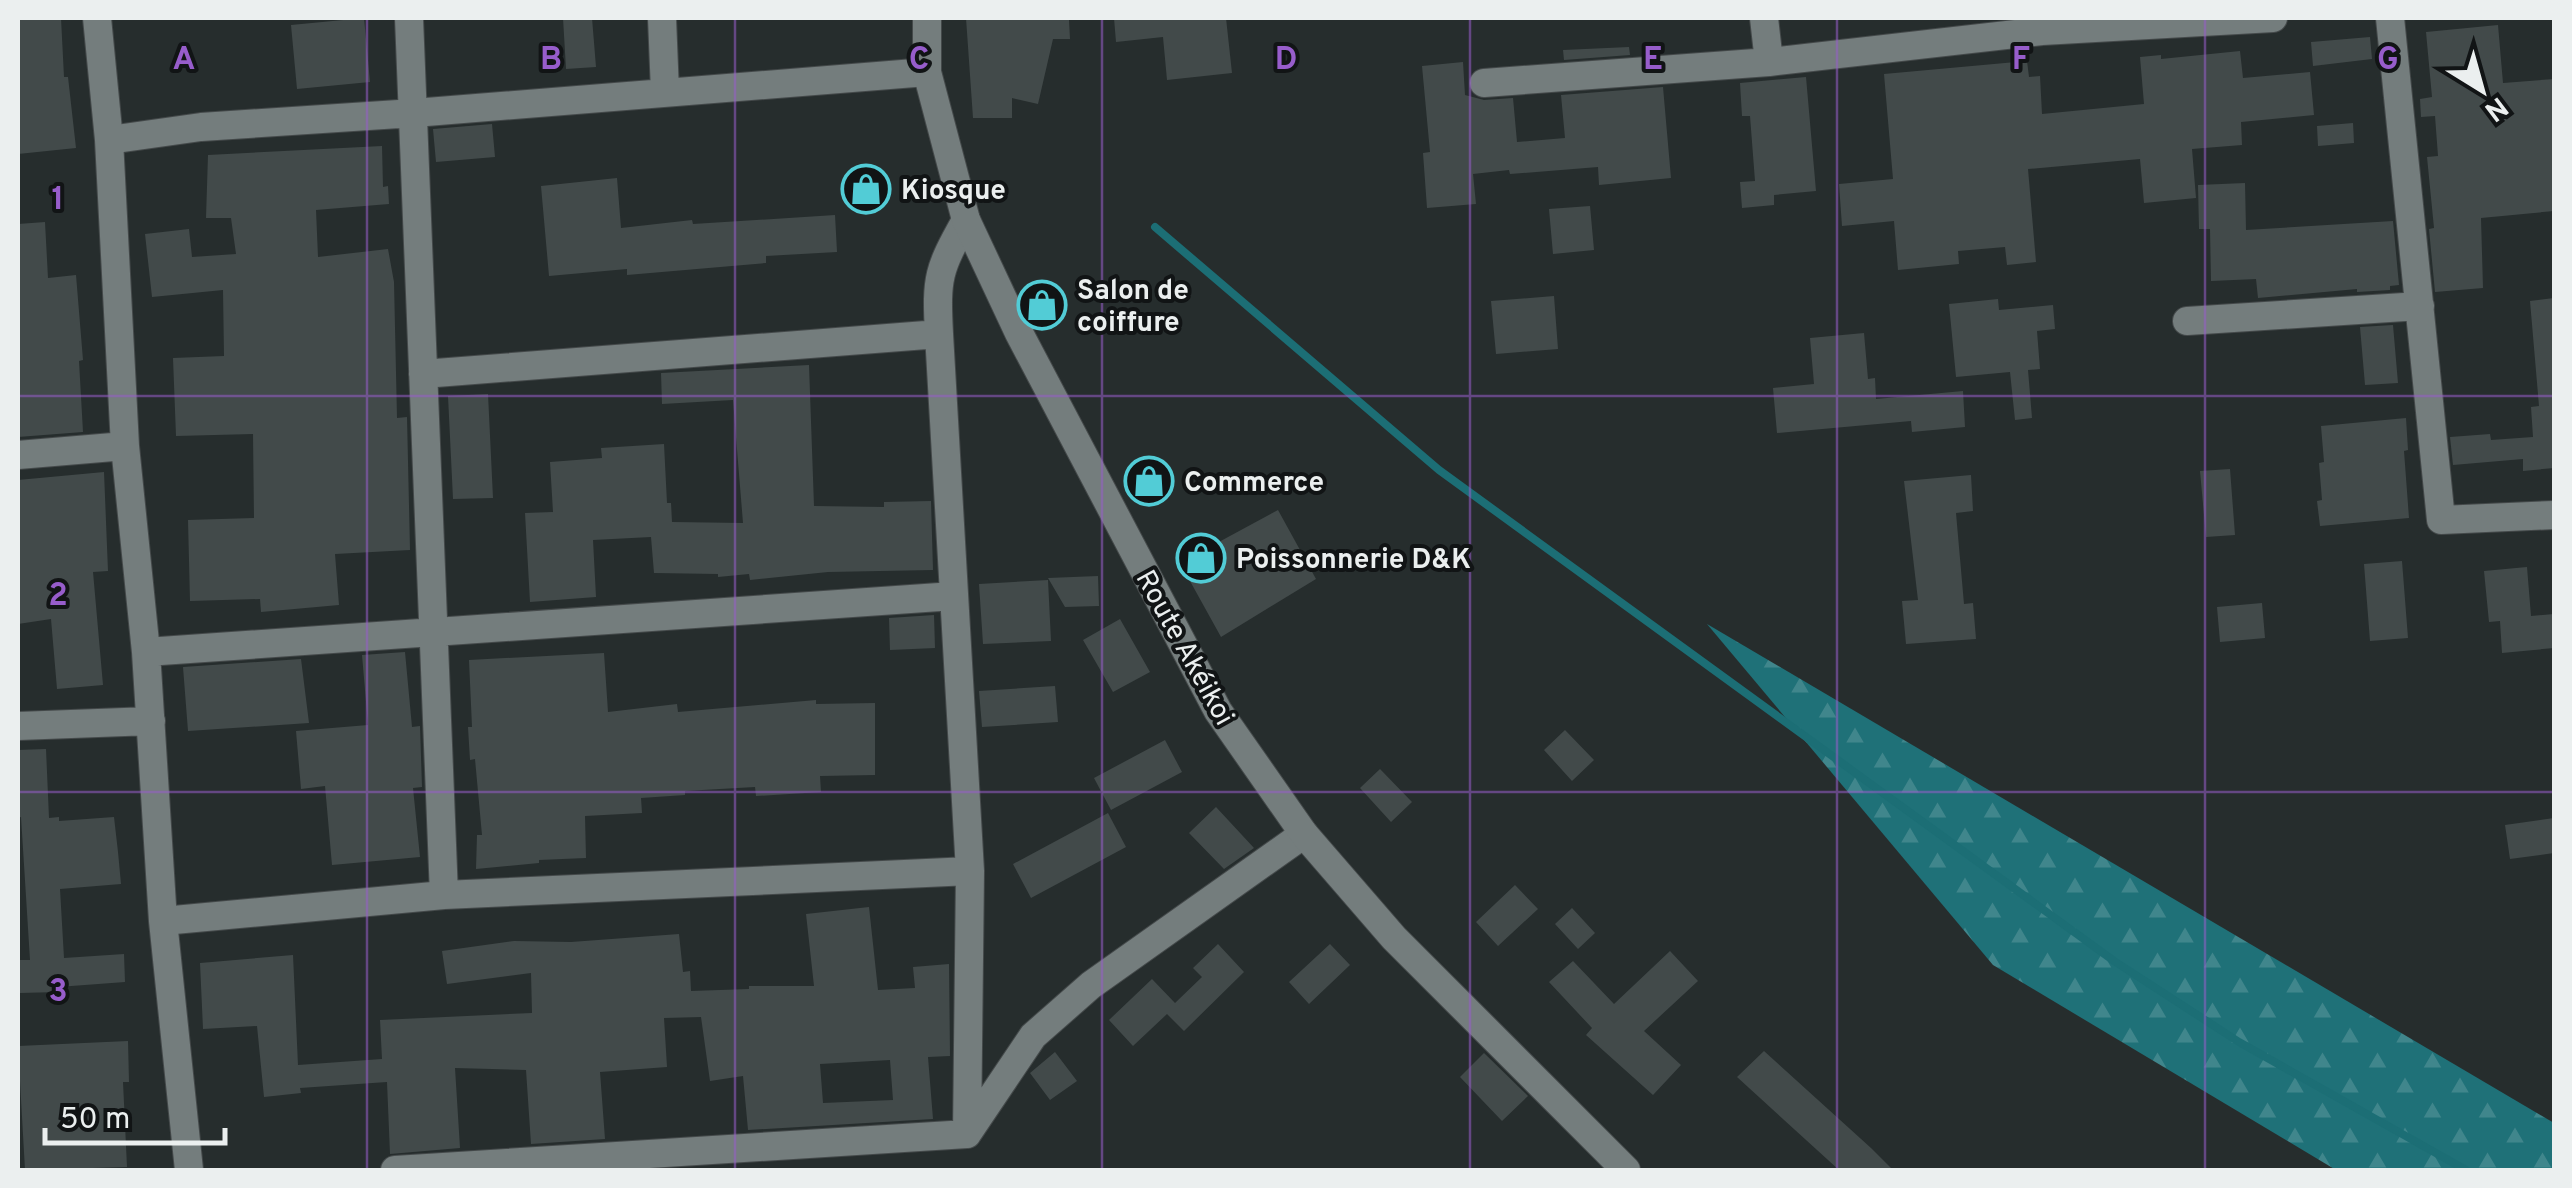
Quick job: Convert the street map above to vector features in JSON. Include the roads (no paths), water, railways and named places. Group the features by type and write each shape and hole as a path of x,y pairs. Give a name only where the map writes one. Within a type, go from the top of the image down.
{"street":[{"path":"97,18 109,140 125,446 146,652 163,921 189,1170"},
{"path":"409,18 444,895"},
{"path":"662,18 666,92"},
{"name":"Route Akéikoi","path":"926,18 927,72 966,220 1019,333 1218,710 1304,834 1394,938 1626,1170"},
{"path":"1764,18 1769,62"},
{"path":"1484,84 1769,62 2041,24 2273,18"},
{"path":"2390,18 2442,520 2554,516"},
{"path":"109,140 201,126 927,72"},
{"path":"966,220 941,264 937,294 970,871 967,1134"},
{"path":"2187,322 2420,306"},
{"path":"423,374 939,334"},
{"path":"18,454 125,446"},
{"path":"146,652 954,596"},
{"path":"18,726 150,721"},
{"path":"967,1134 1033,1036 1064,1008 1304,834"},
{"path":"163,921 444,895 970,871"},
{"path":"395,1170 967,1134"}],"waterway":[{"path":"1155,227 1439,470 2114,961 2239,1042 2466,1170"}],"place":[{"name":"Kiosque","path":"866,189"},
{"name":"Salon de coiffure","path":"1042,305"},
{"name":"Commerce","path":"1149,481"},
{"name":"Poissonnerie D&K","path":"1201,558"}]}
